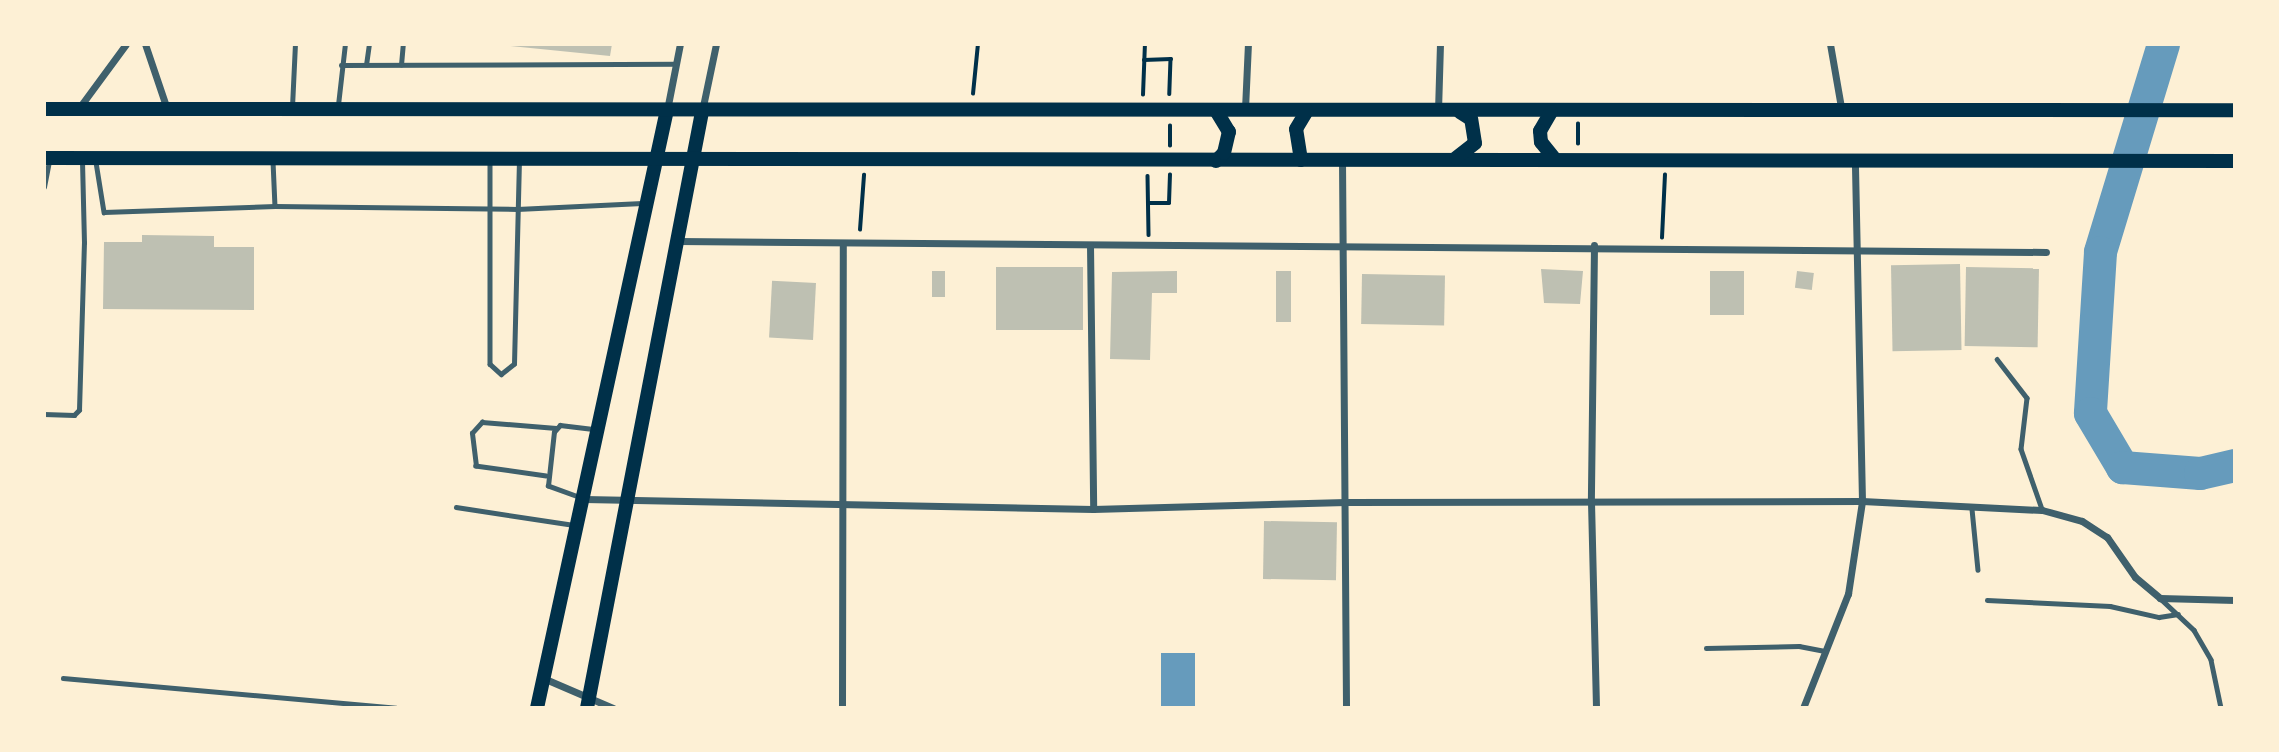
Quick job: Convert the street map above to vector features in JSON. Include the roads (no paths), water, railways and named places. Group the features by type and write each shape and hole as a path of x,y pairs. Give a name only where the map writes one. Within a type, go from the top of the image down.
{"main road":[{"path":"44,109 1551,112 1841,107 2235,110"},
{"path":"537,708 649,203 667,110"},
{"path":"588,703 630,499 702,111"},
{"path":"1301,160 1296,129 1307,111"},
{"path":"1216,161 1228,143 1229,132 1217,112"},
{"path":"1457,158 1475,143 1471,119 1460,112"},
{"path":"1551,112 1540,131 1541,142 1555,159"},
{"path":"47,158 520,156 1216,161 1457,158 1855,159 2085,163 2235,161"}],"street":[{"path":"78,109 126,44"},
{"path":"145,44 167,110"},
{"path":"667,110 680,44"},
{"path":"702,111 716,44"},
{"path":"1244,111 1248,44"},
{"path":"1438,112 1440,44"},
{"path":"1830,44 1841,107"},
{"path":"1342,159 1346,708"},
{"path":"1803,708 1848,594 1862,501 1854,249 1855,159"},
{"path":"677,241 1090,245 1594,245 2046,252"},
{"path":"842,708 843,243"},
{"path":"1090,245 1093,509"},
{"path":"1594,245 1591,502 1596,708"},
{"path":"584,499 844,501 1093,509 1346,502 1862,501 1972,509 2042,510 2082,521 2107,537 2135,577 2160,598 2235,600"},
{"path":"543,678 588,703 613,708"}],"lane":[{"path":"292,108 295,44"},
{"path":"337,108 345,44"},
{"path":"366,65 369,44"},
{"path":"401,65 403,44"},
{"path":"341,65 676,64"},
{"path":"490,157 490,364 500,374 514,364 520,156"},
{"path":"44,187 47,158"},
{"path":"89,158 104,212 275,206 517,209 649,203"},
{"path":"44,414 74,415 79,410 89,158"},
{"path":"273,159 275,206"},
{"path":"1997,359 2026,398 2021,449 2042,510"},
{"path":"546,476 476,466 472,433 482,422 599,430"},
{"path":"556,428 546,476 552,489 584,499"},
{"path":"456,508 578,526"},
{"path":"1972,509 1978,570"},
{"path":"2160,598 2194,630 2211,660 2221,708"},
{"path":"1987,600 2110,606 2159,617 2178,614"},
{"path":"1706,648 1799,646 1826,652"},
{"path":"63,678 341,706 396,708"}],"water":[{"path":"1161,653 1195,653 1195,708 1161,708"}],"waterway":[{"path":"2163,44 2100,252 2090,413 2122,467 2200,473 2235,465"}]}
